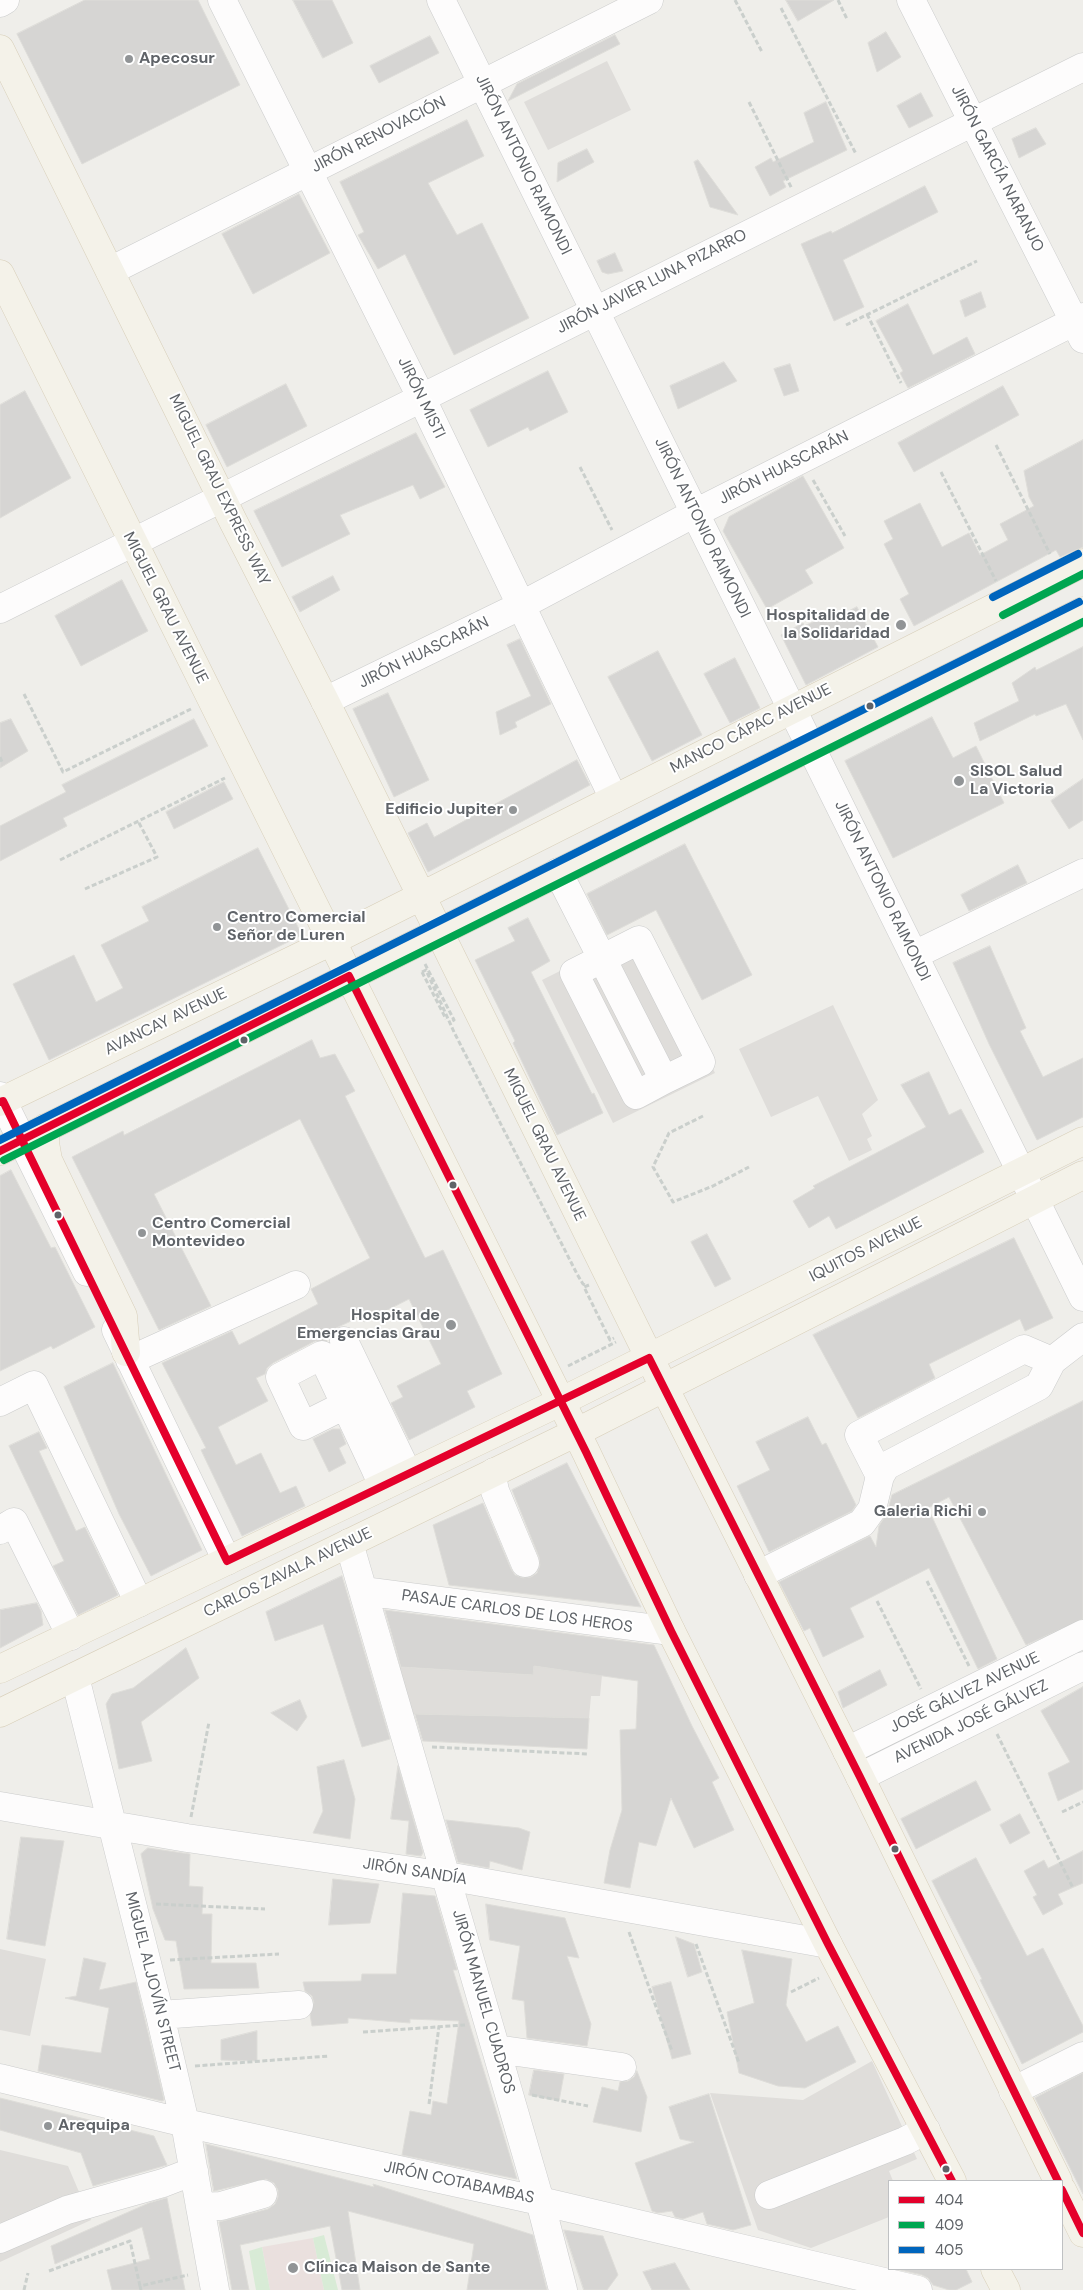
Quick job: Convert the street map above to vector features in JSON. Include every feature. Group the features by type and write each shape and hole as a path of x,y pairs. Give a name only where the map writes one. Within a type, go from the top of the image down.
{"main road":[{"name":"MIGUEL GRAU EXPRESS WAY","path":"0,49 110,270 215,503 325,701 411,901 428,936"},
{"name":"MIGUEL GRAU AVENUE","path":"0,274 137,541 245,768 353,974"},
{"name":"MANCO CÁPAC AVENUE","path":"411,901 1072,569"},
{"path":"128,1356 124,1316 48,1160 22,1140 1083,611"},
{"name":"AVANCAY AVENUE","path":"1,1100 411,901"},
{"name":"MIGUEL GRAU AVENUE","path":"428,936 657,1390"},
{"path":"353,974 580,1430 671,1631 834,1956 951,2180"},
{"name":"IQUITOS AVENUE","path":"565,1400 1083,1141"},
{"name":"IQUITOS AVENUE","path":"580,1430 1083,1175"},
{"path":"657,1390 758,1575 860,1777 1058,2180"},
{"path":"0,1669 565,1400"},
{"name":"CARLOS ZAVALA AVENUE","path":"0,1713 580,1430"},
{"path":"383,1486 398,1519"},
{"path":"139,1603 155,1638"},
{"path":"1063,2192 1083,2233"},
{"path":"996,2270 1006,2290"}],"street":[{"path":"0,2 5,0"},
{"name":"JIRÓN MISTI","path":"222,0 422,399 614,799"},
{"name":"JIRÓN ANTONIO RAIMONDI","path":"441,0 1083,1298"},
{"name":"JIRÓN RENOVACIÓN","path":"110,270 649,0"},
{"name":"JIRÓN GARCÍA NARANJO","path":"912,0 973,122 1080,325"},
{"name":"JIRÓN JAVIER LUNA PIZARRO","path":"0,609 1083,67"},
{"name":"JIRÓN HUASCARÁN","path":"325,701 520,606 695,513 911,404 1080,325"},
{"path":"558,872 602,958"},
{"path":"914,955 1083,872"},
{"path":"639,940 701,1062 636,1095 574,973 602,958 639,940"},
{"path":"1,1100 22,1140"},
{"path":"227,1561 128,1356 296,1285"},
{"path":"758,1575 862,1523 872,1509 880,1476 886,1466 1038,1386 1052,1361 1083,1337"},
{"path":"344,1341 408,1474"},
{"path":"880,1476 859,1434 1024,1349 1052,1361"},
{"path":"0,1402 34,1385 139,1603"},
{"path":"345,1406 383,1486"},
{"path":"494,1472 493,1482 495,1491 525,1563"},
{"path":"0,1530 14,1522 71,1636"},
{"name":"JIRÓN MANUEL CUADROS","path":"349,1543 447,1876 540,2201 563,2290"},
{"name":"PASAJE CARLOS DE LOS HEROS","path":"363,1591 671,1631"},
{"name":"JOSÉ GÁLVEZ AVENUE","path":"846,1751 1083,1634"},
{"name":"AVENIDA JOSÉ GÁLVEZ","path":"860,1777 1083,1666"},
{"name":"MIGUEL ALJOVÍN STREET","path":"74,1676 114,1826 185,2123 213,2280"},
{"name":"JIRÓN SANDÍA","path":"0,1806 187,1838 447,1876 688,1919 834,1956"},
{"path":"160,2015 299,2005"},
{"path":"492,2036 622,2067"},
{"path":"1013,2091 1083,2056"},
{"name":"JIRÓN COTABAMBAS","path":"0,2078 185,2123 540,2201 918,2290"},
{"path":"769,2195 905,2141 926,2130"},
{"path":"0,2239 68,2210 163,2183 194,2171"},
{"path":"200,2207 221,2206 263,2194"}],"path":[{"path":"735,0 762,52"},
{"path":"838,0 847,19"},
{"path":"781,8 867,175"},
{"path":"749,102 801,207"},
{"path":"846,325 977,261"},
{"path":"867,314 911,404"},
{"path":"996,445 1072,569"},
{"path":"802,459 845,536"},
{"path":"580,467 623,551"},
{"path":"941,472 1007,601"},
{"path":"24,694 64,772 211,699"},
{"path":"0,757 2,762"},
{"path":"60,860 245,768"},
{"path":"85,889 157,857 138,821"},
{"path":"427,967 454,1020 448,1023 422,972 426,970 442,1006 446,1014 450,1023 454,1032 577,1274"},
{"path":"703,1116 669,1133 653,1167 673,1202 713,1186 750,1167"},
{"path":"567,1367 620,1340"},
{"path":"927,1581 978,1686"},
{"path":"877,1601 931,1709"},
{"path":"986,1714 1073,1888"},
{"path":"187,1838 209,1722"},
{"path":"408,1746 589,1754"},
{"path":"1062,1812 1083,1802"},
{"path":"133,1903 265,1909"},
{"path":"620,1907 672,2051"},
{"path":"688,1919 739,2063"},
{"path":"147,1962 279,1954"},
{"path":"791,1992 834,1956"},
{"path":"429,2104 439,2026"},
{"path":"363,2032 439,2026 492,2036"},
{"path":"172,2067 329,2056"},
{"path":"508,2090 588,2106"},
{"path":"49,2271 130,2241 140,2288 213,2280"},
{"path":"24,2290 28,2273"}],"shaded area":[{"path":"607,61 631,110 548,150 524,102"},
{"path":"644,929 715,1073 613,1123 542,980"},
{"path":"833,1005 878,1100 862,1114 872,1136 867,1139 872,1150 849,1161 818,1096 771,1117 739,1049"},
{"path":"534,1666 602,1675 600,1696 591,1696 589,1718 413,1714 399,1667 532,1675"},
{"path":"0,1949 46,1959 30,2036 0,2030"},
{"path":"872,2061 917,2159 889,2171 893,2180 888,2180 888,2217 811,2248 758,2230 710,2093 803,2100"},
{"path":"0,2150 68,2166 91,2220 0,2262"},
{"name":"Clínica Maison de Sante","path":"313,2238 324,2290 270,2290 262,2247"}],"green space":[{"path":"324,2235 338,2290 324,2290 313,2238"},
{"path":"262,2247 270,2290 256,2290 249,2251"}],"building":[{"name":"Apecosur","path":"85,0 198,0 240,85 82,164 17,34"},
{"path":"293,0 332,0 353,43 323,58"},
{"path":"786,0 834,0 798,21"},
{"path":"886,32 901,57 877,72 868,43"},
{"path":"615,35 620,44 508,101 517,84"},
{"path":"430,36 439,53 379,83 370,66"},
{"path":"921,93 933,116 909,128 897,106"},
{"path":"826,102 847,150 783,181 786,187 770,196 755,167 771,158 773,162 814,142 804,113"},
{"path":"467,120 484,156 428,183 457,235 482,223 529,318 454,355 405,254 378,269 358,235 364,232 340,182"},
{"path":"1036,128 1046,144 1019,158 1012,139"},
{"path":"587,149 594,162 557,182 558,163"},
{"path":"698,160 738,215 710,207 694,162"},
{"path":"925,186 938,212 843,260 864,307 834,321 801,244 831,231 832,233"},
{"path":"299,194 330,253 253,294 222,234"},
{"path":"615,253 623,271 608,274 602,272 597,261"},
{"path":"981,292 986,307 965,317 960,301"},
{"path":"908,304 933,355 967,337 975,354 908,388 900,373 903,371 876,321"},
{"path":"724,362 737,381 678,409 670,386"},
{"path":"790,364 799,391 784,396 774,369"},
{"path":"548,371 568,412 530,431 528,427 488,447 470,410"},
{"path":"286,384 307,426 227,467 206,425"},
{"path":"1003,386 1019,415 914,472 898,443"},
{"path":"25,391 71,478 0,518 0,405"},
{"path":"416,433 445,487 420,499 413,485 340,515 350,534 282,567 254,511"},
{"path":"1083,440 1083,547 1060,557 1056,550 914,626 900,599 909,594 884,544 893,539 884,521 920,503 942,547 969,533 980,555 1008,540 1000,524 1034,506 1029,497 1024,471"},
{"path":"803,476 844,548 805,570 813,583 767,609 723,531 729,517"},
{"path":"333,576 340,590 300,612 292,597"},
{"path":"122,580 148,631 81,666 55,616"},
{"path":"857,607 878,647 806,685 781,635 803,623 804,626 824,617 827,622"},
{"path":"520,639 551,704 515,722 517,727 500,735 496,712 531,696 507,645"},
{"path":"1083,647 1083,740 1066,704 1036,716 1035,714 980,741 974,723 1019,701 1012,683 1035,667 1036,670"},
{"path":"658,651 702,735 652,761 608,677"},
{"path":"735,658 760,708 730,723 704,674"},
{"path":"388,693 429,780 394,797 353,709"},
{"path":"932,717 953,758 976,746 1004,803 893,858 845,761"},
{"path":"11,719 28,751 0,768 0,723"},
{"path":"194,719 208,746 63,818 67,826 0,861 0,826 66,792 62,785"},
{"name":"Edificio Jupiter","path":"577,760 590,785 428,872 408,833 427,823 434,837"},
{"path":"1083,779 1083,820 1069,829 1051,801"},
{"path":"224,782 233,799 174,829 166,812"},
{"path":"685,844 752,975 702,1000 656,910 607,935 587,894"},
{"name":"Centro Comercial Señor de Luren","path":"258,848 302,935 49,1060 13,984 74,955 96,1002 123,988 101,945 149,921 142,907"},
{"path":"1018,865 1027,883 969,911 961,895"},
{"path":"528,918 550,961 531,972 603,1113 557,1135 513,1043 515,1041 475,960 515,941 508,928"},
{"path":"990,946 1026,1028 1020,1031 1043,1077 1083,1058 1083,1117 1037,1140 989,1044 953,963"},
{"path":"312,1040 320,1058 335,1054 355,1091 345,1096 425,1258 443,1250 502,1374 467,1391 475,1407 409,1440 391,1403 403,1397 397,1386 441,1364 409,1299 364,1322 362,1316 338,1327 324,1335 327,1341 315,1341 273,1363 267,1368 265,1374 256,1378 268,1401 218,1427 236,1465 261,1453 280,1493 296,1486 305,1506 242,1536 201,1450 206,1448 162,1363 232,1331 239,1345 318,1304 311,1289 370,1258 300,1119 154,1194 211,1306 159,1330 72,1157 123,1131 124,1135"},
{"path":"929,1072 949,1115 961,1109 984,1152 836,1229 829,1216 809,1228 793,1201 815,1188 813,1186 926,1127 901,1085"},
{"path":"11,1170 51,1248 55,1247 95,1327 53,1349 51,1346 0,1371 0,1176"},
{"path":"707,1234 731,1279 715,1287 691,1242"},
{"path":"1014,1238 1053,1318 1025,1331 1020,1319 929,1364 935,1378 858,1418 813,1335"},
{"path":"113,1363 202,1550 151,1576 119,1514 64,1387"},
{"name":"Galeria Richi","path":"1083,1401 1083,1619 1026,1645 949,1497 928,1508 997,1659 978,1669 929,1568 850,1608 864,1637 823,1657 810,1628 804,1631 779,1582 870,1536 876,1547 879,1526 887,1513 892,1495"},
{"path":"808,1417 822,1445 826,1443 856,1505 852,1511 769,1552 737,1486 770,1470 756,1442"},
{"path":"333,1429 340,1429 346,1444 339,1448 346,1463 329,1472 313,1439"},
{"path":"39,1432 47,1448 39,1451 76,1531 85,1527 118,1595 78,1615 53,1566 64,1561 9,1446"},
{"path":"567,1463 641,1607 449,1585 433,1525 483,1503 515,1575 523,1578 531,1577 537,1573 540,1565 539,1557 512,1490"},
{"path":"342,1576 390,1739 362,1747 323,1624 275,1641 266,1612"},
{"path":"37,1603 41,1611 43,1625 0,1648 0,1610"},
{"path":"385,1610 654,1645 719,1778 712,1782 734,1830 694,1848 671,1798 656,1846 639,1842 630,1888 604,1883 610,1850 622,1810 620,1730 636,1729 638,1681 534,1666 533,1675 401,1667"},
{"path":"186,1648 199,1678 141,1722 152,1761 119,1769 106,1704 112,1694 133,1688"},
{"path":"880,1670 887,1685 843,1708 838,1692"},
{"path":"1083,1687 1083,1789 1058,1801 1048,1773 1070,1762 1041,1711"},
{"path":"300,1700 307,1717 297,1731 271,1713"},
{"path":"415,1714 589,1718 587,1749 423,1741"},
{"path":"344,1760 355,1799 350,1839 313,1833 323,1811 317,1767"},
{"path":"398,1766 423,1853 421,1856 406,1854 409,1821 391,1819"},
{"path":"976,1781 991,1810 916,1849 901,1819"},
{"path":"1020,1814 1030,1833 1010,1844 1000,1825"},
{"path":"446,1820 519,1828 530,1832 522,1870 490,1861 489,1868 458,1862"},
{"path":"21,1837 64,1841 45,1946 7,1939"},
{"path":"148,1848 190,1854 189,1886 203,1887 202,1914 212,1914 211,1963 256,1963 259,1988 184,1989 176,1941 165,1940 153,1909 141,1854"},
{"path":"1083,1851 1083,1883 1058,1894 1063,1904 1043,1915 1033,1897 1037,1895 1024,1871 1044,1860 1048,1868"},
{"path":"976,1858 1027,1956 1043,1948 1083,2026 1083,2032 1022,2064 980,1980 982,1979 932,1881"},
{"path":"333,1879 379,1884 370,1923 329,1925"},
{"path":"403,1893 435,1896 457,1970 453,1970 517,2179 402,2155 410,2111 431,2115 433,2101 447,2104 459,2021 410,2019 410,2023 348,2018 348,2023 312,2026 310,2015 314,2003 312,1996 305,1991 303,1982 361,1981 362,1974 396,1974"},
{"path":"486,1904 565,1918 579,1958 567,1956 591,2024 587,2046 527,2038 524,2001 512,1999 520,1946 490,1940"},
{"path":"676,1937 694,1944 702,1972 688,1977"},
{"path":"742,1950 792,1959 786,2005 806,2042 838,2026 856,2062 805,2088 778,2086 739,2073 727,2012 754,2003"},
{"path":"84,1958 106,1963 99,1990 136,1982 164,2100 38,2071 42,2045 101,2053 109,2008 65,1998 76,1996"},
{"path":"671,1982 691,2054 672,2059 652,1987"},
{"path":"257,2031 257,2061 221,2060 221,2040"},
{"path":"534,2070 564,2074 559,2101 529,2095"},
{"path":"637,2071 647,2097 641,2132 593,2122 602,2087 618,2091 620,2082 628,2081 634,2077"},
{"path":"1083,2073 1083,2194 1035,2098"},
{"path":"709,2094 751,2225 733,2230 707,2224 703,2212 683,2219 675,2217 672,2211 658,2213 652,2211 635,2163 694,2142 680,2139 669,2107"},
{"path":"0,2098 154,2136 167,2165 93,2186 81,2153 0,2130"},
{"path":"206,2144 374,2187 373,2184 533,2235 547,2290 467,2290 474,2244 348,2211 360,2290 342,2290 330,2226 240,2245 249,2290 232,2290 219,2222 268,2209 275,2204 278,2190 274,2183 266,2179 214,2191"},
{"path":"167,2198 185,2290 112,2290 107,2270 150,2259 142,2227 55,2264 51,2246 149,2203"},
{"path":"564,2230 603,2236 618,2275 607,2290 584,2290"},
{"path":"675,2263 690,2290 652,2290 643,2272"},
{"path":"900,2270 966,2270 972,2282 956,2290 949,2290 933,2285 928,2278"}],"transit line":[{"name":"405","path":"993,597 1078,554"},
{"name":"409","path":"1003,615 1083,574"},
{"name":"405","path":"0,1140 1079,602"},
{"name":"409","path":"4,1160 1083,622"},
{"name":"404","path":"0,1151 349,976 586,1452 671,1631 828,1944 951,2180"},
{"name":"404","path":"0,1102 3,1101 227,1561 649,1358 860,1777 1058,2180"},
{"name":"404","path":"1063,2192 1083,2233"}],"place":[{"name":"Apecosur","path":"129,59"},
{"name":"Hospitalidad de la Solidaridad","path":"901,625"},
{"name":"SISOL Salud La Victoria","path":"959,781"},
{"name":"Edificio Jupiter","path":"513,810"},
{"name":"Centro Comercial Señor de Luren","path":"217,927"},
{"name":"Centro Comercial Montevideo","path":"142,1233"},
{"name":"Hospital de Emergencias Grau","path":"451,1325"},
{"name":"Galeria Richi","path":"982,1512"},
{"name":"Arequipa","path":"48,2126"},
{"name":"Clínica Maison de Sante","path":"293,2268"}]}
